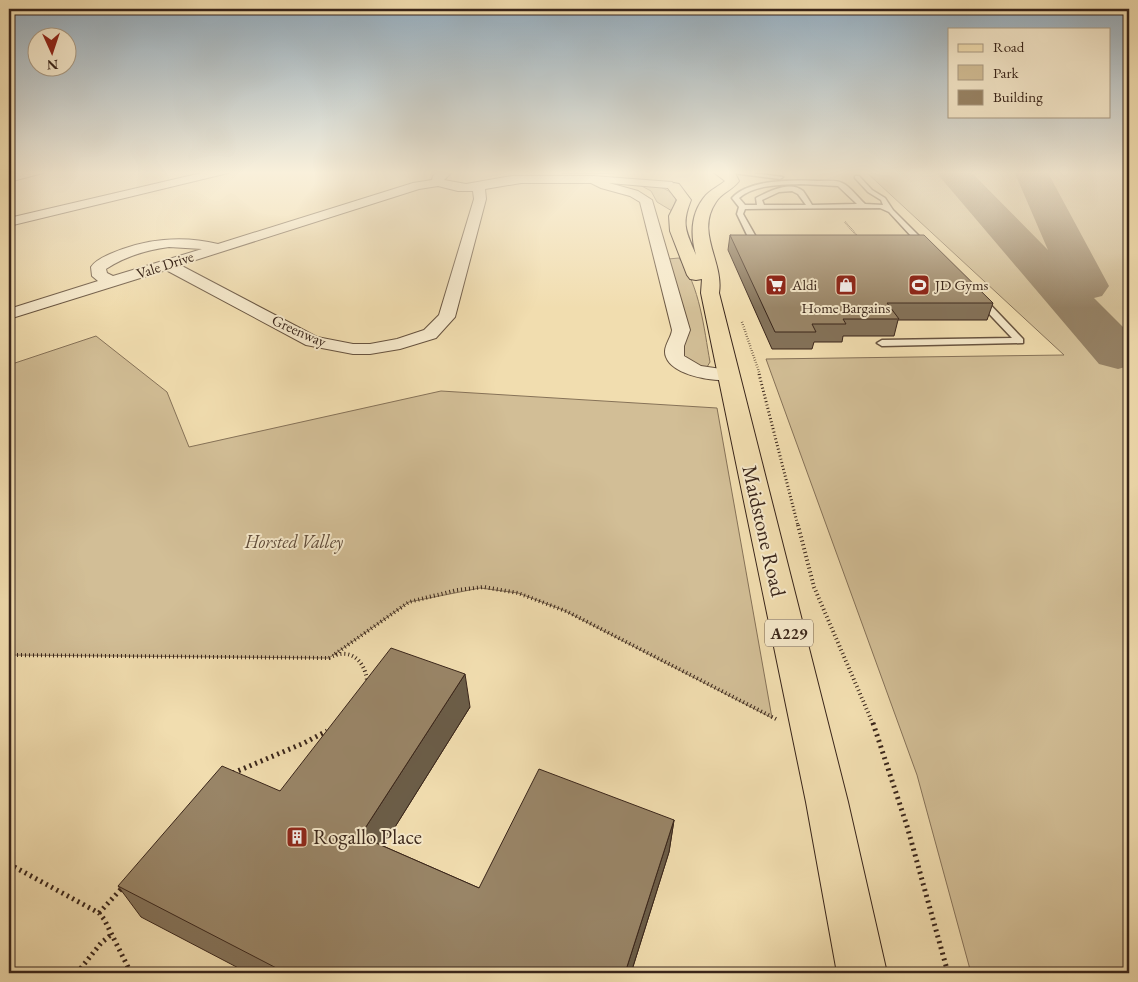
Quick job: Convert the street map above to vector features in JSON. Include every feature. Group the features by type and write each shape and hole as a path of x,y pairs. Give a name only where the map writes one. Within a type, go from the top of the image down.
{"main road":[{"name":"Maidstone Road","path":"678,217 679,235 700,284 710,293"},
{"name":"Maidstone Road","path":"702,217 700,221 700,241 713,285 710,293 811,726 862,973"}],"street":[{"path":"9,222 31,217"},
{"name":"Vale Drive","path":"9,314 318,217"},
{"name":"Greenway","path":"168,265 312,341 353,349 375,348 400,344 430,334 447,317 475,217"},
{"path":"651,217 681,330 674,349 676,358 683,365 693,370 709,374 728,375"},
{"name":"Vale Drive","path":"113,282 100,276 98,267 121,255 156,245 186,242 218,248"}],"lane":[{"path":"741,217 753,239 773,241"},
{"path":"861,241 919,240 897,217"},
{"path":"882,343 1020,340 975,294"}],"path":[{"path":"851,228 861,241"},
{"path":"739,313 759,373 814,587 877,732 908,826 948,973"},
{"path":"9,655 329,658 409,602 458,590 484,587 518,594 568,612 775,718 811,726"},
{"path":"335,654 353,654 358,657 366,670 367,685"},
{"path":"229,775 256,761 312,740 330,728"},
{"path":"9,864 99,914 112,934 131,973"},
{"path":"99,914 126,883"},
{"path":"76,973 101,943 112,934"}],"green space":[{"path":"915,217 1129,217 1129,973 971,973 917,775 766,359 1064,355"},
{"path":"679,258 692,281 700,308 710,362 704,368 683,357 668,259"},
{"name":"Horsted Valley","path":"96,336 167,392 189,447 441,391 717,408 772,718 563,610 518,593 480,588 409,602 329,658 9,655 9,365"}],"building":[{"path":"730,235 924,235 993,303 887,303 899,319 843,319 846,324 812,324 816,332 775,332"},
{"name":"Rogallo Place","path":"391,648 465,674 360,836 479,888 539,769 674,820 625,973 286,973 118,886 222,766 280,791"}],"taxiway":[{"path":"994,217 1118,353"},
{"path":"1053,217 1086,286"}],"place":[{"name":"Aldi","path":"776,285"},
{"name":"Home Bargains","path":"846,285"},
{"name":"JD Gyms","path":"919,285"},
{"name":"Rogallo Place","path":"297,837"}]}
